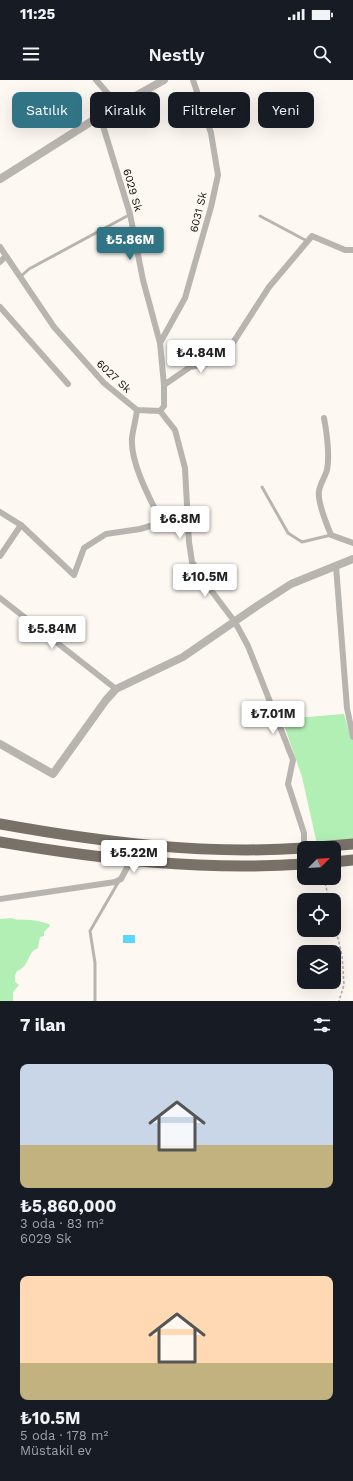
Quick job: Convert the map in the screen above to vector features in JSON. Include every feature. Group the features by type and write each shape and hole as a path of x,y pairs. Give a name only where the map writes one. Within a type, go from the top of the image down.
{"highway":[{"path":"0,824 104,841 191,849 227,850 297,848"},
{"path":"0,842 62,852 131,860 195,865 255,866 297,864"},
{"path":"341,845 353,844"},
{"path":"341,861 353,860"}],"street":[{"path":"96,80 107,92"},
{"path":"142,92 164,80"},
{"name":"6031 Sk","path":"160,343 185,298 211,207 218,175 211,133 193,80"},
{"path":"0,179 90,122"},
{"name":"6029 Sk","path":"104,128 130,214 143,280 160,343 164,385 164,406 160,411"},
{"path":"164,385 190,367 208,363 229,349 270,287 312,236 346,250 353,250"},
{"name":"6027 Sk","path":"0,247 54,327 104,383 137,410"},
{"path":"0,262 6,256"},
{"path":"0,307 68,384"},
{"path":"162,523 148,495 134,459 132,439 137,410 160,411 174,430 185,468 189,542 192,562 207,585 235,622 248,646 293,760 288,784 304,833 305,841"},
{"path":"324,418 328,461 327,471 319,491 323,515 331,535 353,543"},
{"path":"0,512 21,525 74,575 84,548 106,534 140,529 187,515"},
{"path":"0,556 21,525"},
{"path":"0,744 53,774 106,700 116,689 183,657 291,584 353,559"},
{"path":"336,566 347,708 353,737"},
{"path":"0,598 116,689"},
{"path":"0,899 115,882 121,878 131,860"}],"lane":[{"path":"20,277 29,269 130,214"},
{"path":"260,216 307,241"},
{"path":"262,487 288,533 302,542 331,535"},
{"path":"95,1001 95,963 90,931 121,878"}],"path":[{"path":"338,937 342,955 344,985 339,1001"}],"green space":[{"path":"344,714 353,740 353,841 316,841 302,777 282,719"},
{"path":"12,918 18,920 39,921 49,924 50,926 44,932 44,936 40,937 38,948 34,950 24,967 17,971 15,975 15,982 19,985 13,992 13,1001 0,1001 0,919"}],"water":[{"path":"123,935 135,935 135,943 123,943"}]}
